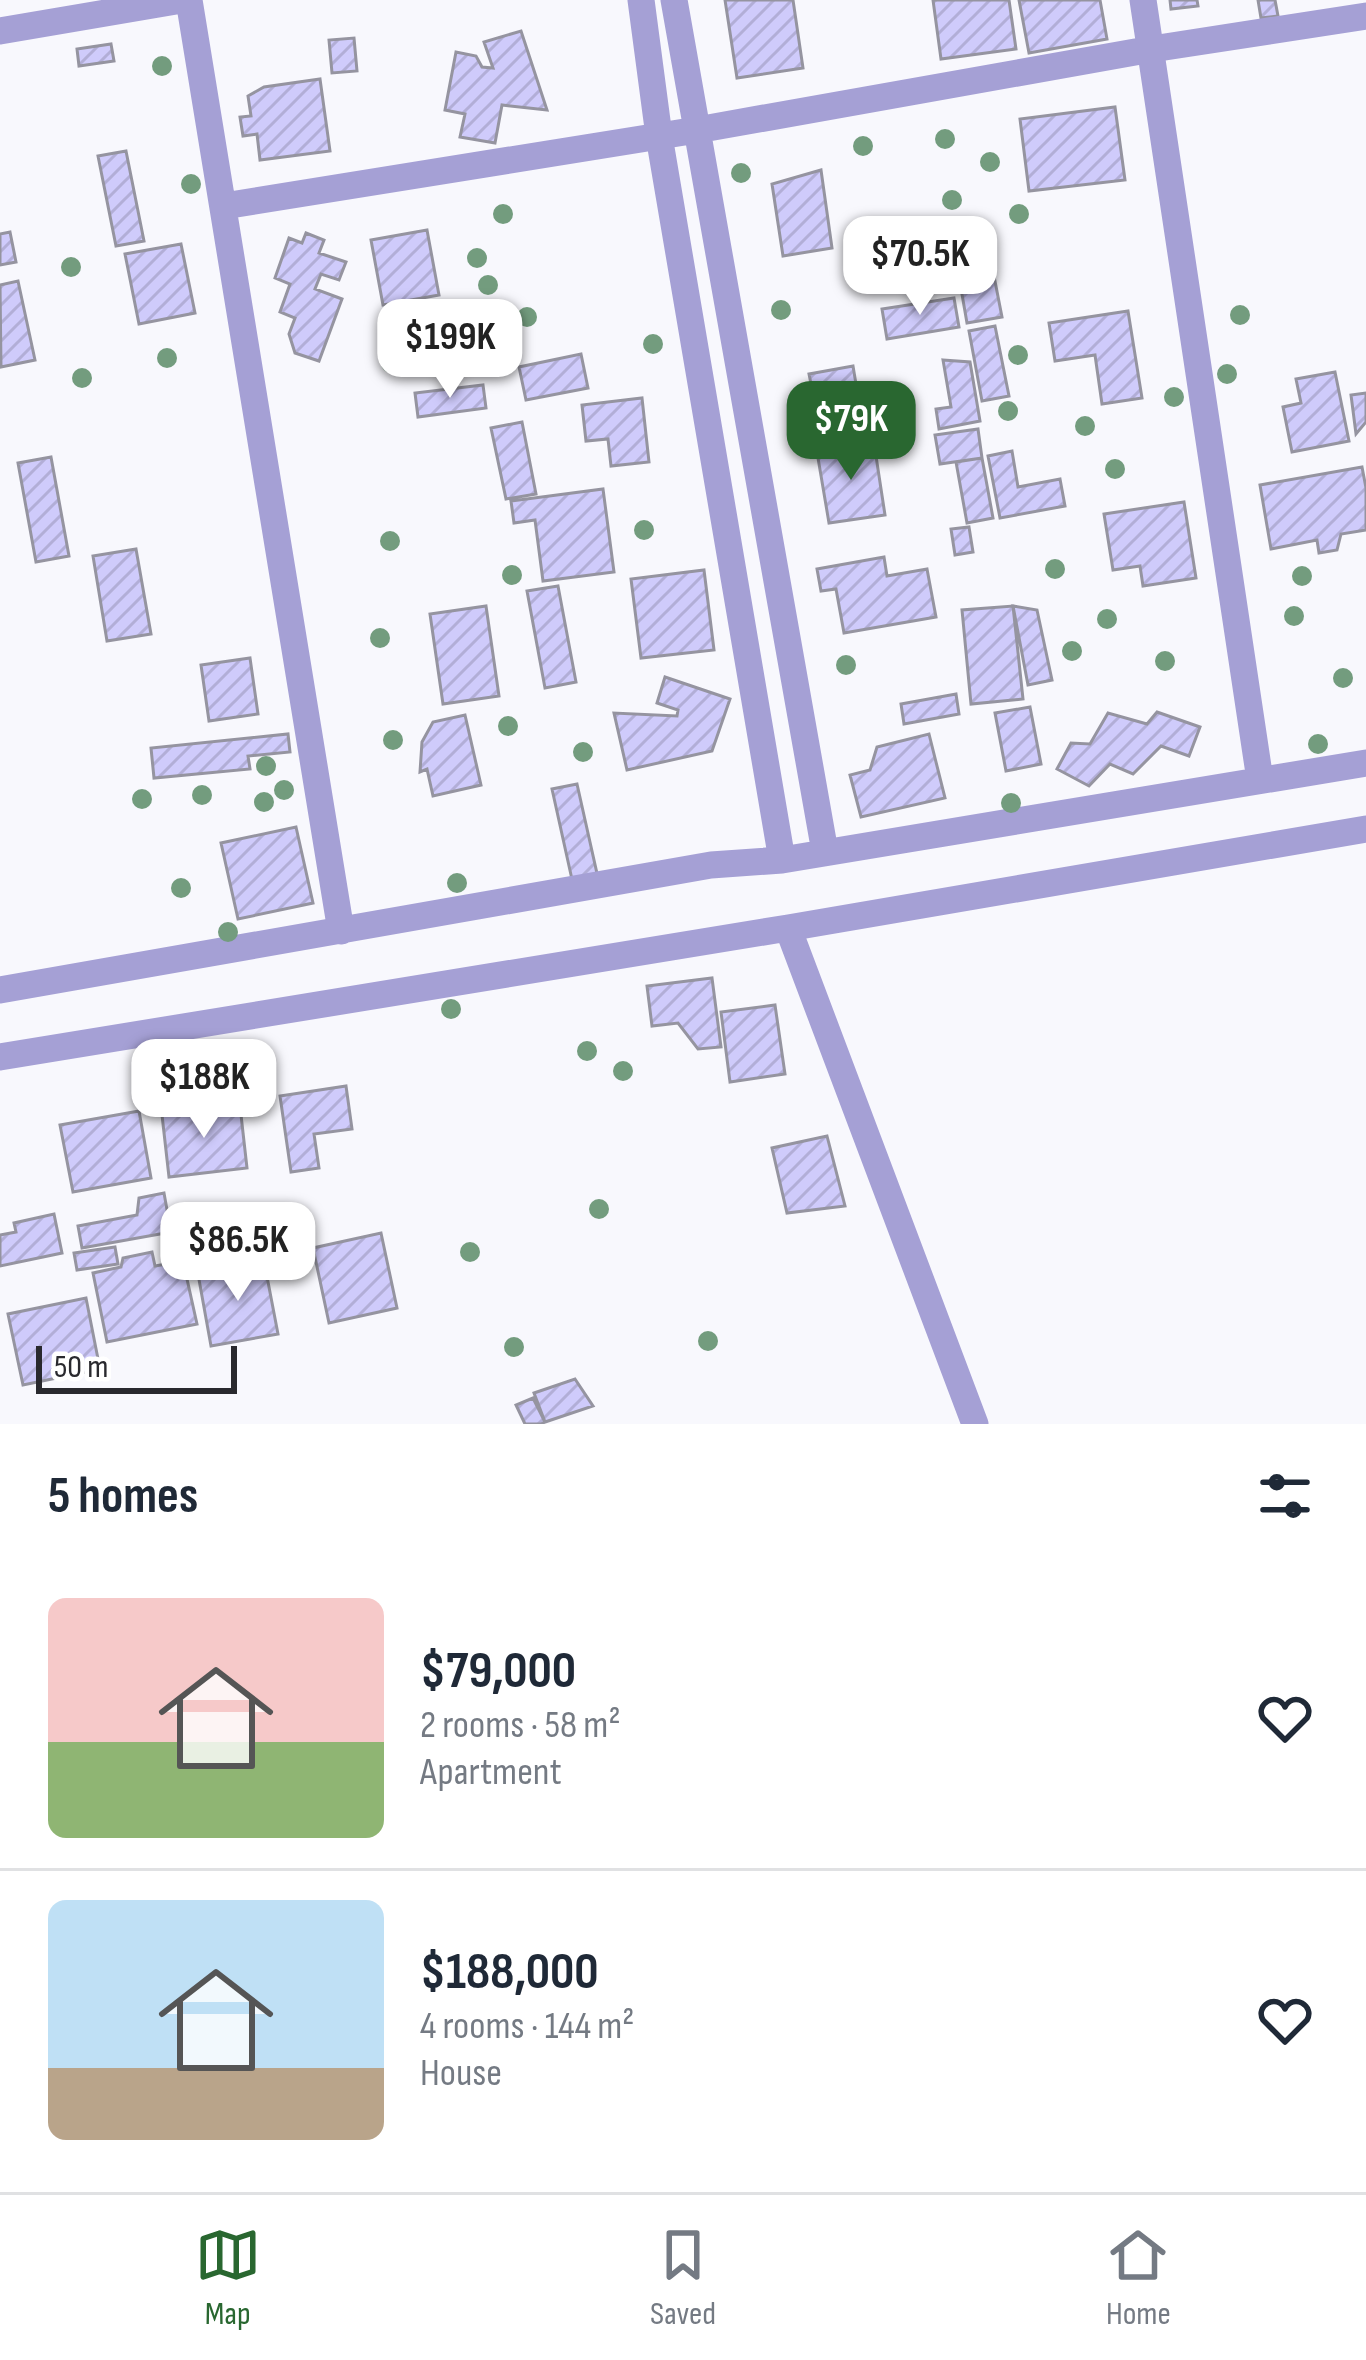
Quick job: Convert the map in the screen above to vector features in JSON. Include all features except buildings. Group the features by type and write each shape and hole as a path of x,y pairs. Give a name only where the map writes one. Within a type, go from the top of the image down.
{"street":[{"path":"0,31 185,0 224,206 341,931"},
{"path":"641,0 658,136 782,860"},
{"path":"674,0 825,852"},
{"path":"1143,0 1260,780"},
{"path":"224,206 1366,16"},
{"path":"0,990 711,865 782,860 1366,763"},
{"path":"0,1057 1366,829"},
{"path":"788,928 975,1424"}]}
